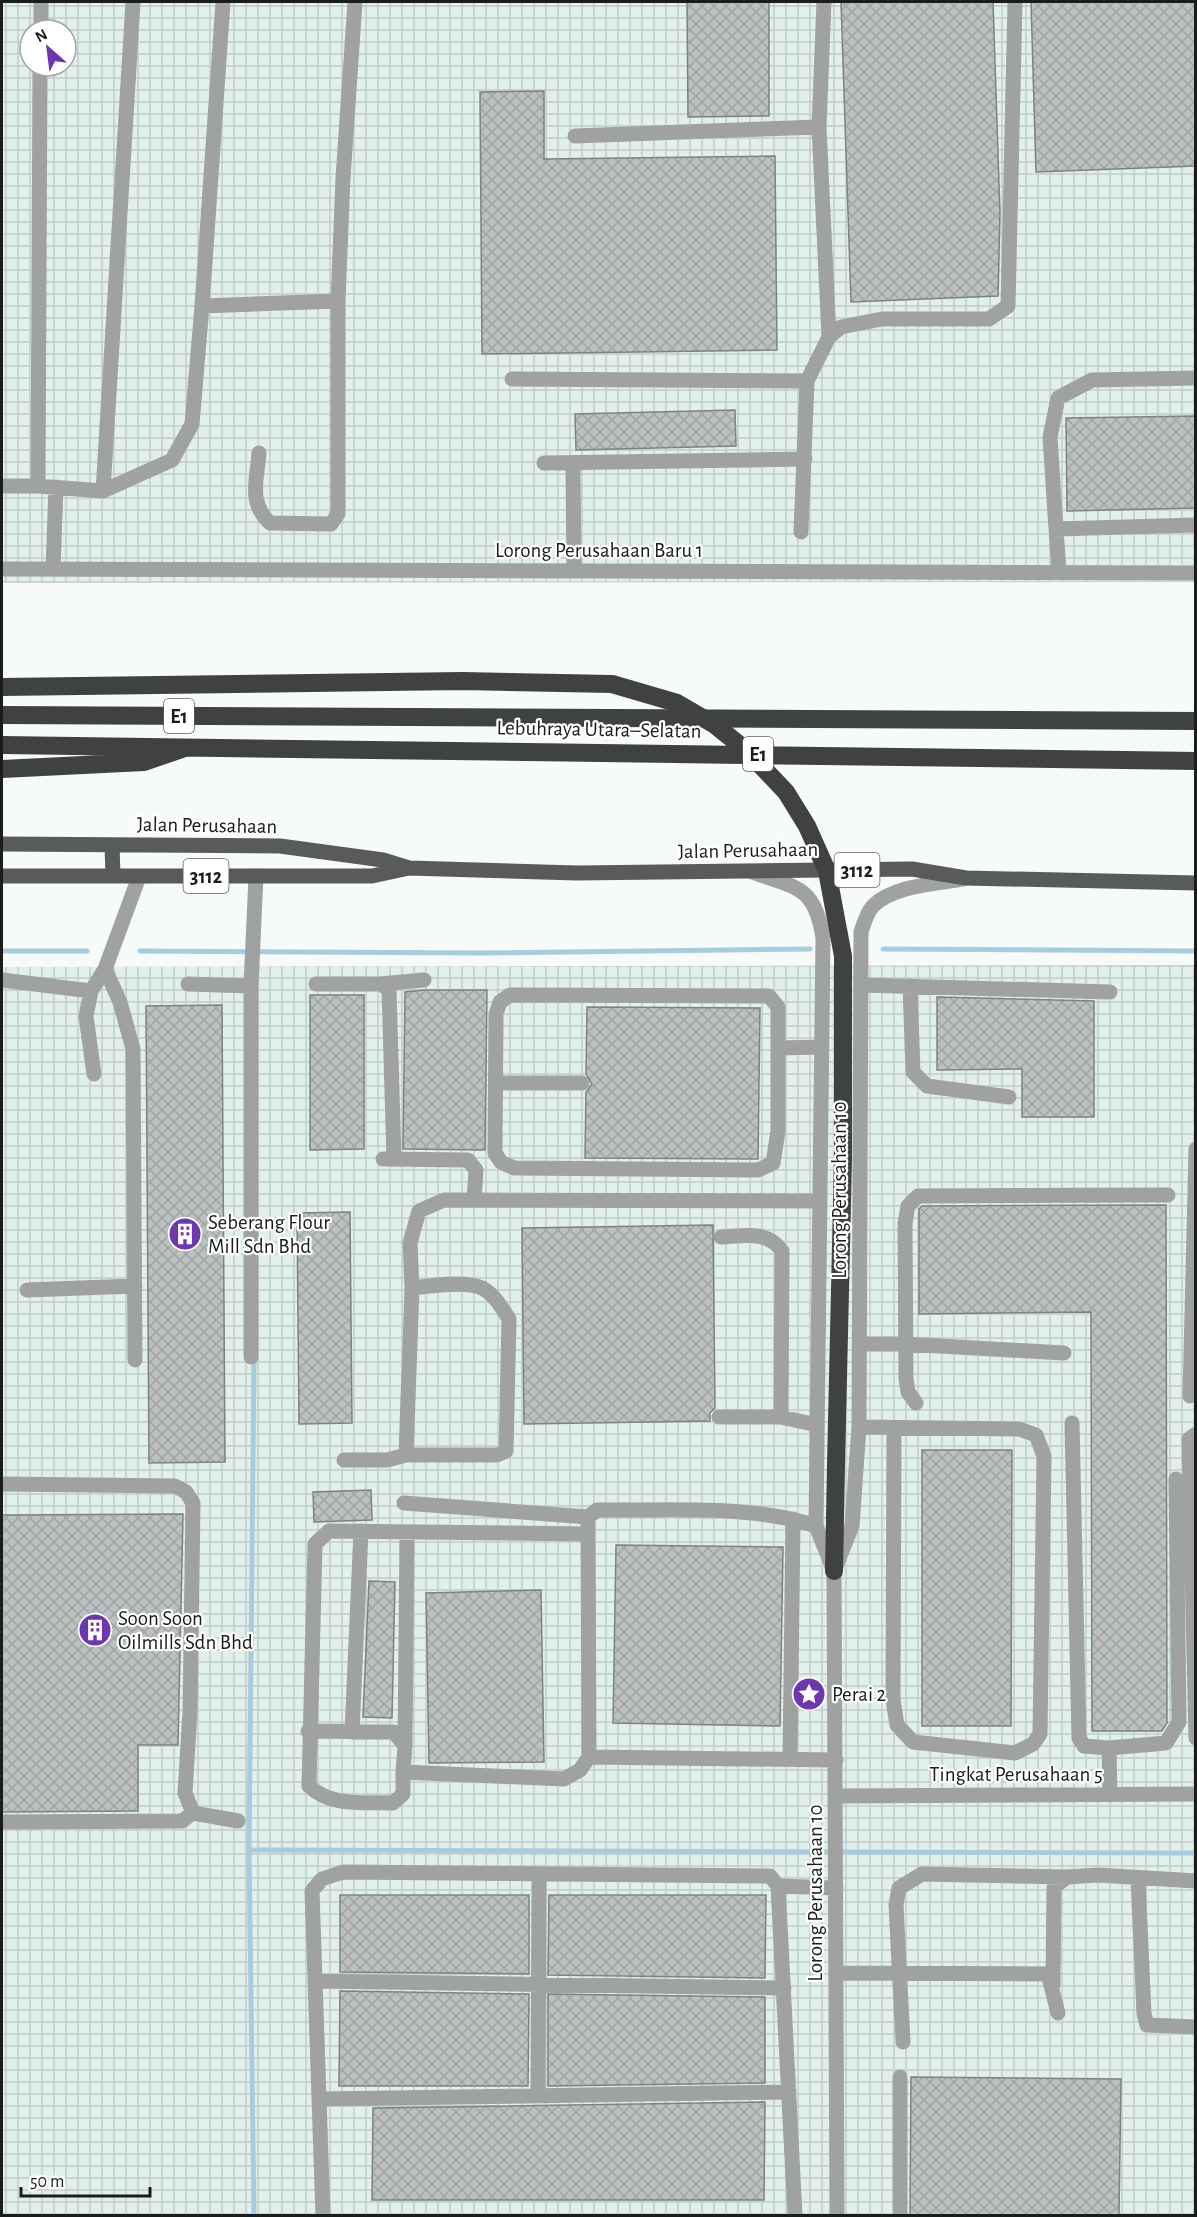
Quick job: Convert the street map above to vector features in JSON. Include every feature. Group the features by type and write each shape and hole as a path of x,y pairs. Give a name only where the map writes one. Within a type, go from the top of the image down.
{"highway":[{"path":"2,687 474,681 612,684 677,704 715,726 747,751 786,792 807,826 827,871 843,956 843,1159 834,1571"},
{"name":"Lebuhraya Utara–Selatan","path":"2,715 1196,721"},
{"name":"Lebuhraya Utara–Selatan","path":"2,745 1196,761"},
{"path":"2,769 144,762 165,757 189,746"}],"main road":[{"name":"Jalan Perusahaan","path":"2,844 279,846 373,858 409,868 578,873 912,869 966,878 1195,883"},
{"path":"112,845 113,876"},
{"name":"Jalan Perusahaan","path":"2,876 372,876 409,868"}],"street":[{"path":"41,2 41,18"},
{"path":"103,491 133,2"},
{"path":"2,486 103,491 172,460 192,424 223,2"},
{"path":"259,453 255,503 261,515 270,523 331,524 338,514 339,301 344,166 355,2"},
{"path":"824,2 819,126 829,337"},
{"path":"801,532 807,381 829,337 841,327 882,319 989,319 1008,306 1015,2"},
{"path":"38,486 40,78"},
{"path":"574,136 819,126"},
{"path":"202,306 339,301"},
{"path":"1059,572 1050,437 1058,398 1092,380 1196,378"},
{"path":"512,379 807,381"},
{"path":"544,463 805,459"},
{"path":"573,463 574,570"},
{"path":"53,569 56,487"},
{"path":"1056,529 1196,525"},
{"name":"Lorong Perusahaan Baru 1","path":"2,569 1196,573"},
{"name":"Lorong Perusahaan 10","path":"747,870 796,887 809,896 818,911 823,938 816,1526 834,1571 837,2216"},
{"path":"251,1357 251,986 256,876"},
{"path":"94,1074 86,1016 91,992 105,969 140,877"},
{"name":"Lorong Perusahaan 10","path":"834,1571 852,1526 859,1427 861,932 873,906 905,890 966,878"},
{"path":"105,969 120,1002 133,1049 135,1360"},
{"path":"2,980 91,992"},
{"path":"316,984 380,984 424,980"},
{"path":"188,984 251,986"},
{"path":"380,984 389,989 388,1159 468,1160 476,1170 474,1200"},
{"path":"861,985 1110,992"},
{"path":"910,986 913,1072 927,1086 1009,1097"},
{"path":"510,995 769,996 774,999 777,1007 778,1048 778,1131 773,1163 758,1170 514,1168 501,1162 495,1153 497,1007 510,995"},
{"path":"778,1048 822,1047"},
{"path":"496,1083 582,1083"},
{"path":"1190,1396 1196,1149"},
{"path":"916,1403 908,1392 905,1344 905,1223 908,1206 918,1196 1168,1195"},
{"path":"406,1455 412,1288 410,1243 419,1211 444,1200 819,1201"},
{"path":"721,1237 766,1236 775,1240 782,1251 781,1417"},
{"path":"344,1460 387,1460 406,1455 497,1455 506,1451 509,1319 500,1303 481,1287 441,1284 412,1288"},
{"path":"27,1290 135,1286"},
{"path":"859,1344 905,1344 1064,1353"},
{"path":"719,1417 781,1417 817,1425"},
{"path":"1072,1423 1079,1738 1084,1746 1110,1748 1166,1743 1179,1722 1176,1479"},
{"path":"859,1427 1019,1429 1036,1435 1044,1456 1040,1734 1033,1744 1015,1753 913,1742 897,1725 893,1700 894,1428"},
{"path":"1196,1434 1189,1439 1196,1738"},
{"path":"2,1485 175,1486 186,1492 193,1503 190,1712 185,1794 193,1813"},
{"path":"404,1503 588,1517 597,1510 743,1513 793,1519 816,1526"},
{"path":"403,1772 564,1779 580,1770 589,1757 588,1517"},
{"path":"790,1759 793,1519"},
{"path":"407,1532 403,1794 393,1803 333,1800 321,1797 309,1786 308,1731 315,1544 329,1531 588,1534"},
{"path":"352,1731 362,1532"},
{"path":"308,1731 394,1732 405,1746"},
{"path":"1110,1748 1110,1795"},
{"path":"589,1757 836,1760"},
{"name":"Tingkat Perusahaan 5","path":"836,1796 1196,1794"},
{"path":"2,1822 182,1821 193,1813 238,1821"},
{"path":"323,2216 312,1892 322,1879 343,1872 770,1876 778,1886 795,2216"},
{"path":"538,1874 538,2096"},
{"path":"903,2042 896,1905 899,1888 922,1874 1067,1878 1098,1875 1196,1881"},
{"path":"1053,1988 1054,1887 1067,1878"},
{"path":"1138,1879 1144,2014 1147,2025 1196,2027"},
{"path":"778,1886 836,1888"},
{"path":"837,1973 1048,1974 1058,2013"},
{"path":"315,1981 784,1988"},
{"path":"900,2077 900,2216"},
{"path":"319,2099 789,2092"}],"shaded area":[{"path":"2,2 1195,2 1195,582 2,583"},
{"name":"Perai 2","path":"1195,965 1195,2215 2,2216 2,967"}],"building":[{"path":"687,2 769,2 769,116 688,117"},
{"path":"841,2 993,2 1000,214 998,296 851,302"},
{"path":"1031,2 1196,2 1196,166 1036,172"},
{"path":"544,91 544,159 775,156 777,350 482,354 480,92"},
{"path":"735,410 736,446 576,450 575,414"},
{"path":"1196,416 1196,508 1067,511 1066,418"},
{"path":"487,990 485,1150 403,1149 405,992"},
{"path":"310,995 364,995 364,1149 310,1150"},
{"path":"937,997 1094,1001 1094,1117 1022,1117 1022,1069 937,1070"},
{"name":"Seberang Flour Mill Sdn Bhd","path":"222,1005 225,1462 149,1463 146,1006"},
{"path":"587,1007 760,1008 758,1159 585,1158 586,1092 592,1084 586,1074"},
{"path":"1166,1205 1167,1723 1162,1731 1092,1731 1091,1312 919,1314 919,1209 922,1206"},
{"path":"350,1212 352,1423 299,1424 297,1213"},
{"path":"713,1225 715,1408 710,1413 710,1421 524,1424 522,1228"},
{"path":"922,1450 1012,1450 1011,1726 922,1726"},
{"path":"371,1490 372,1520 314,1522 313,1492"},
{"name":"Soon Soon Oilmills Sdn Bhd","path":"183,1514 178,1745 138,1745 138,1811 2,1812 2,1515"},
{"path":"616,1545 783,1547 780,1726 613,1723"},
{"path":"369,1581 395,1582 392,1718 363,1717"},
{"path":"541,1590 544,1762 429,1763 426,1593"},
{"path":"340,1895 529,1895 529,1974 340,1972"},
{"path":"549,1895 766,1895 765,1978 548,1975"},
{"path":"340,1991 529,1994 528,2086 339,2086"},
{"path":"548,1994 765,1997 765,2083 548,2086"},
{"path":"911,2077 1121,2079 1119,2216 910,2216"},
{"path":"765,2102 764,2200 372,2200 373,2108"}],"waterway":[{"path":"140,951 479,953 810,949"},
{"path":"883,949 1196,951"},
{"path":"2,951 87,951"},
{"path":"254,1359 249,1850 254,2216"},
{"path":"249,1850 1196,1853"}],"place":[{"name":"Seberang Flour Mill Sdn Bhd","path":"185,1234"},
{"name":"Soon Soon Oilmills Sdn Bhd","path":"95,1630"},
{"name":"Perai 2","path":"809,1694"}]}
